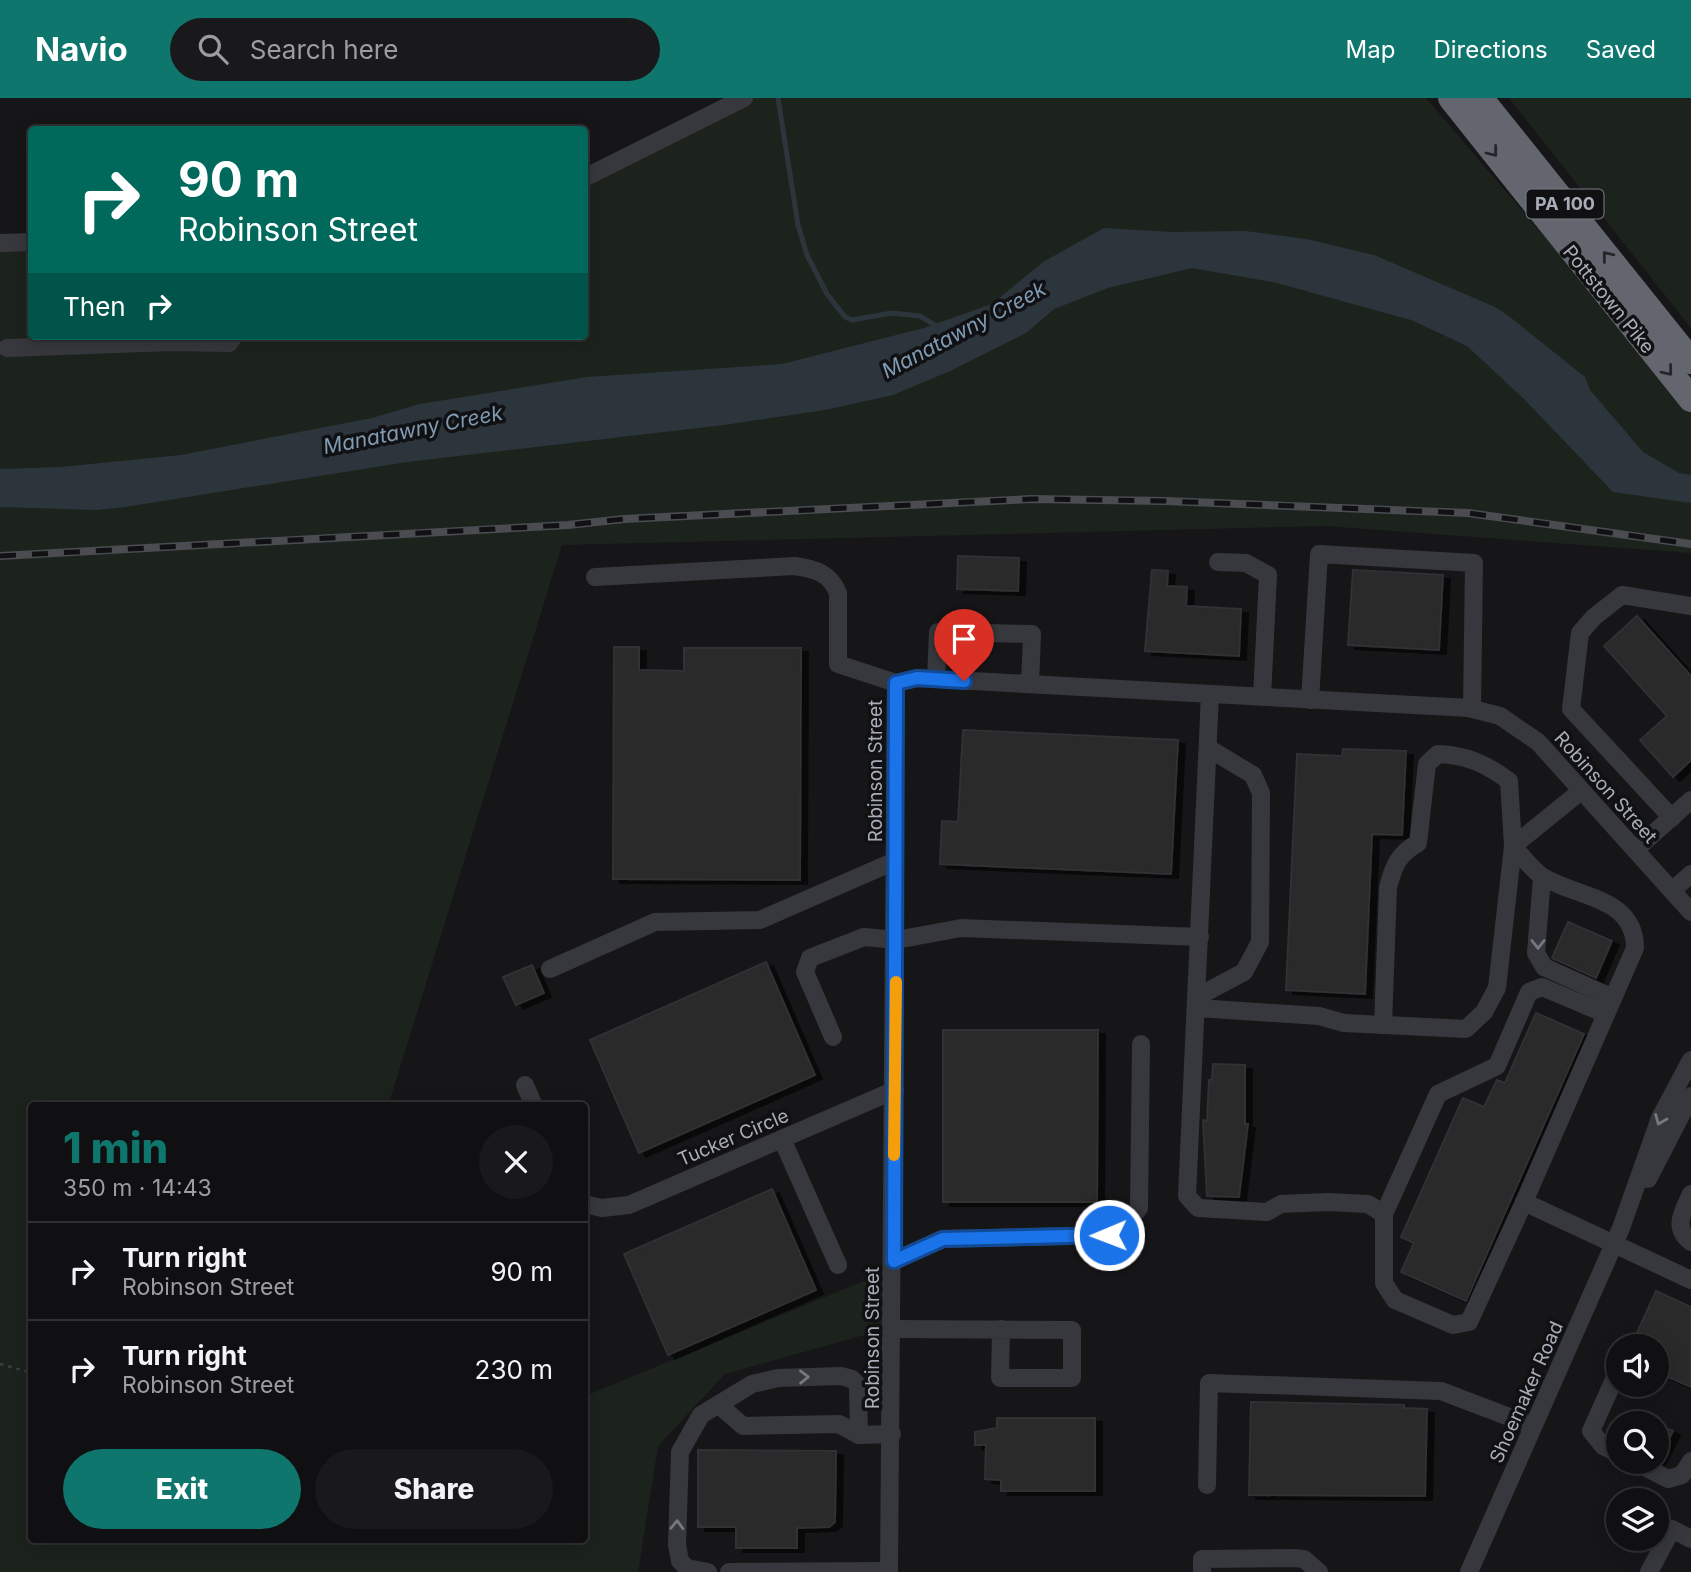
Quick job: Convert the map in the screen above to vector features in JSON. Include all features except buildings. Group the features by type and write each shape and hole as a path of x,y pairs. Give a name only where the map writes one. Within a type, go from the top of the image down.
{"highway":[{"name":"Pottstown Pike","path":"1451,98 1614,306 1691,399"},
{"name":"Pottstown Pike","path":"1480,98 1691,361"}],"street":[{"path":"588,176 735,100"},
{"path":"0,243 28,242"},
{"path":"7,348 172,342 229,343 231,340"},
{"path":"1310,700 1319,554 1474,563 1472,709"},
{"path":"1218,562 1246,563 1268,575 1262,697"},
{"path":"595,577 795,566 810,569 824,574 833,582 838,593 838,664 896,683"},
{"path":"1672,818 1571,709 1580,633 1594,617 1622,595 1691,606"},
{"path":"936,679 938,632 1032,634 1030,684"},
{"name":"Robinson Street","path":"890,1572 894,1329 896,683 917,678 1030,684 1472,709 1500,716 1538,743 1691,912"},
{"path":"1210,694 1187,1196 1198,1208 1267,1212 1281,1204 1327,1202 1368,1204 1384,1214"},
{"path":"1197,1003 1244,972 1260,942 1262,793 1254,775 1208,748"},
{"path":"1197,1003 1319,1016 1344,1023 1382,1025 1466,1029 1484,1012 1497,988 1513,846 1510,781 1487,764 1459,754 1438,754 1427,764 1418,843 1405,850 1393,866 1388,888 1382,1025"},
{"path":"1513,846 1581,791"},
{"path":"1634,850 1691,800"},
{"path":"1513,846 1542,877 1620,910 1635,933 1634,948 1609,1006 1524,1202 1469,1322 1452,1325 1395,1300 1384,1283 1384,1214 1438,1094 1497,1066 1529,992 1542,986 1609,1006"},
{"path":"550,969 655,922 760,920 895,861"},
{"path":"1672,891 1691,874"},
{"path":"1542,877 1536,953 1544,967 1609,1006"},
{"path":"833,1037 805,972 810,958 863,937 896,940 961,928 1200,937"},
{"path":"894,1261 943,1239 1109,1235 1128,1223 1139,1208 1141,1044"},
{"name":"Shoemaker Road","path":"1469,1572 1617,1236 1660,1118 1691,1060"},
{"path":"525,1085 532,1102"},
{"name":"Tucker Circle","path":"588,1205 602,1208 629,1205 895,1090"},
{"name":"Shoemaker Road","path":"1617,1236 1691,1096"},
{"path":"782,1139 838,1265"},
{"path":"1691,1194 1680,1218 1680,1228 1691,1242"},
{"path":"1524,1202 1617,1236 1691,1280"},
{"path":"894,1329 1001,1329 1072,1330 1073,1378 1000,1378 1001,1329"},
{"path":"708,1572 687,1568 680,1561 677,1545 680,1451 701,1415 752,1384 778,1378 841,1376 852,1379 858,1385 859,1434"},
{"path":"1207,1485 1209,1383 1441,1391 1533,1426"},
{"path":"1606,1397 1591,1432 1606,1448"},
{"path":"719,1405 743,1426 839,1424 859,1434 892,1434"},
{"path":"1658,1474 1668,1479 1682,1475 1691,1461"},
{"path":"1649,1572 1672,1529 1691,1539"},
{"path":"1202,1572 1202,1559 1251,1558 1304,1559 1319,1572"},
{"path":"729,1572 890,1572"}],"path":[{"path":"0,1364 28,1372"}],"shaded area":[{"path":"743,98 1426,98 1691,408 1691,553 1325,526 562,545 389,1102 28,1102 28,1543 588,1543 588,1395 881,1274 882,1330 725,1374 658,1446 638,1572 0,1572 0,244 28,243 28,340 588,340 588,174"},
{"path":"1509,98 1691,98 1691,328"}],"water":[{"name":"Manatawny Creek","path":"1104,228 1171,232 1245,231 1306,239 1374,255 1495,307 1585,377 1590,390 1643,452 1679,473 1691,475 1691,503 1613,492 1524,399 1467,346 1411,320 1277,283 1192,268 1108,288 1054,309 1026,333 950,371 893,395 825,410 724,425 407,462 125,507 97,510 0,507 0,469 61,467 181,455 372,418 420,404 587,377 782,364 924,328 992,304 1043,262"}],"waterway":[{"name":"Manatawny Creek","path":"778,98 798,225 807,255 827,294 845,317 852,320 892,313 920,316 938,327"}],"railway":[{"path":"0,556 568,525 624,519 1031,499 1165,501 1468,513 1691,544"}],"slow traffic":[{"path":"894,1155 896,982"}],"route":[{"path":"964,681 917,678 896,683 894,1261 943,1239 1109,1235"}]}
